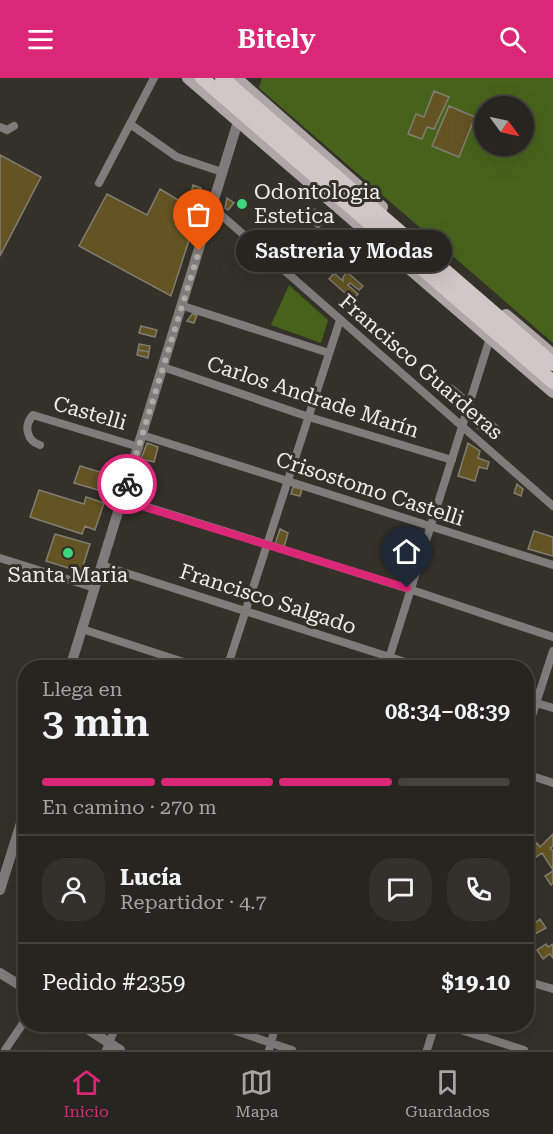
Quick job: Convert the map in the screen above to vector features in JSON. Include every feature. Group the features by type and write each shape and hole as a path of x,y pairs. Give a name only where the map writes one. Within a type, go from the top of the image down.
{"main road":[{"path":"188,78 240,117 553,382"},
{"path":"202,78 240,117 553,392"},
{"path":"222,78 249,88 553,364"},
{"path":"236,78 553,355"}],"street":[{"path":"99,183 154,78"},
{"path":"72,660 249,88"},
{"path":"130,123 177,157 222,172"},
{"path":"0,127 8,130 14,126"},
{"name":"Francisco Guarderas","path":"212,207 553,506"},
{"path":"183,306 329,353"},
{"path":"230,660 340,321"},
{"path":"389,660 490,338"},
{"name":"Carlos Andrade Marín","path":"163,367 309,417 452,460"},
{"name":"Castelli","path":"40,445 32,442 28,436 28,423 33,416 139,447"},
{"name":"Crisostomo Castelli","path":"142,435 553,565"},
{"path":"122,500 412,590 553,637"},
{"path":"0,558 95,588"},
{"name":"Francisco Salgado","path":"101,565 399,660"},
{"path":"82,629 177,660"},
{"path":"534,711 553,651"},
{"path":"534,702 553,708"},
{"path":"534,777 553,783"},
{"path":"0,890 18,837"},
{"path":"0,973 18,984"},
{"path":"534,983 553,989"},
{"path":"5,1050 18,1031"},
{"path":"91,1032 112,1048 115,1032"},
{"path":"234,1032 270,1047 292,1050"},
{"path":"270,1047 274,1032"},
{"path":"427,1050 433,1032"},
{"path":"467,1032 524,1050"}],"green space":[{"path":"262,78 553,78 553,343 259,88"},
{"path":"289,285 328,320 321,343 271,325"}],"building":[{"path":"434,91 449,97 434,129 427,127 422,139 408,134 416,114 424,117"},
{"path":"449,106 474,117 459,157 432,146"},
{"path":"0,155 41,177 0,256"},
{"path":"193,185 201,188 199,195 191,193"},
{"path":"160,189 198,212 171,296 79,246 107,194 147,215"},
{"path":"191,193 199,195 197,202 188,200"},
{"path":"227,198 234,203 228,210 225,208"},
{"path":"315,209 327,218 318,228 307,219"},
{"path":"347,272 363,286 359,290 350,283 348,285 358,294 353,300 329,279 334,273 343,281"},
{"path":"192,314 197,315 194,323 187,321"},
{"path":"141,326 157,330 155,337 139,333"},
{"path":"139,344 150,346 149,352 138,350"},
{"path":"138,350 149,352 148,358 137,355"},
{"path":"452,385 464,395 454,406 443,397"},
{"path":"487,417 499,427 489,438 477,428"},
{"path":"147,443 158,447 154,462 141,459"},
{"path":"468,443 480,451 478,458 489,462 487,469 479,467 475,481 458,476"},
{"path":"80,466 117,477 112,494 74,483"},
{"path":"113,467 120,470 117,477 111,475"},
{"path":"517,484 523,489 521,496 514,493"},
{"path":"293,487 302,489 300,496 291,494"},
{"path":"39,490 84,504 86,497 104,503 95,530 85,526 82,534 30,517"},
{"path":"280,529 288,533 284,547 275,544"},
{"path":"534,531 553,537 553,556 528,549"},
{"name":"Santa Maria","path":"55,534 90,544 81,572 46,561"},
{"path":"553,834 553,846 550,848 553,851 553,870 542,853 534,858 534,845 537,843 540,847"},
{"path":"553,871 553,883 551,885 545,876"},
{"path":"540,919 546,928 534,935 534,924"},
{"path":"546,944 548,947 553,944 553,958 550,954 543,959 537,950"}],"way so far":[{"path":"127,484 199,251"}],"place":[{"name":"Odontologia Estetica","path":"242,204"},
{"name":"Sastreria y Modas","path":"199,251"},
{"name":"Santa Maria","path":"68,553"}],"route":[{"path":"127,484 122,500 407,588"}]}
